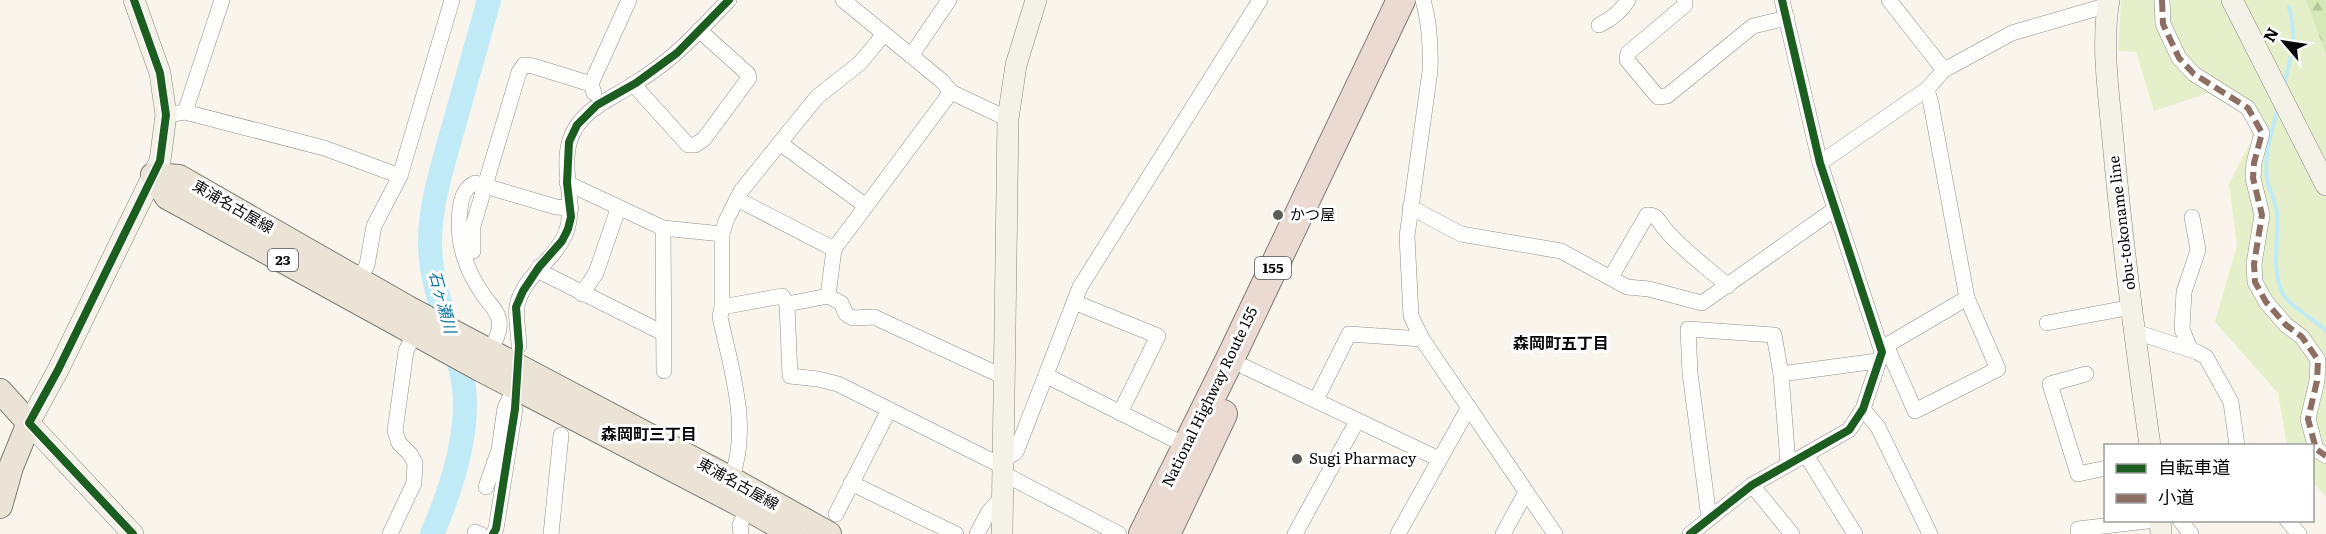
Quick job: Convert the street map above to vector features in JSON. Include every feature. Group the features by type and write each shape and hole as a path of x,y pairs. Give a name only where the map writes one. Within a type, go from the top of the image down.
{"highway":[{"name":"National Highway Route 155","path":"1143,534 1401,0"},
{"name":"National Highway Route 155","path":"1166,534 1194,480 1245,367 1421,0"}],"main road":[{"name":"東浦名古屋線","path":"153,175 179,177 408,308 483,355 731,479 832,524"},
{"name":"東浦名古屋線","path":"153,175 167,197 418,334 483,355 515,398 747,508 792,534"},
{"path":"0,391 29,423 11,467 0,506"}],"street":[{"path":"134,0 176,113"},
{"path":"133,534 29,423 58,370 160,161 176,113 222,0"},
{"path":"359,280 367,265 374,226 400,176 452,0"},
{"path":"597,105 591,84 629,0"},
{"path":"519,346 516,307 523,291 539,267 562,241 571,217 567,183 569,142 577,125 597,105 633,84 677,53 729,0"},
{"path":"843,0 942,81 951,92 1008,119"},
{"path":"911,56 949,0"},
{"path":"1002,534 1008,119 1016,65 1036,0"},
{"path":"1004,467 1016,452 1080,287 1260,0"},
{"path":"1421,0 1430,25 1430,71 1407,236 1411,316 1422,339 1555,534"},
{"path":"1599,25 1611,20 1628,0"},
{"path":"1684,0 1685,5 1628,53 1627,60 1658,97 1667,96 1753,26 1787,18"},
{"path":"1782,0 1820,164 1882,352 1916,411 1998,369 1967,298 1927,89"},
{"path":"1889,0 1944,70"},
{"path":"2162,0 2163,24 2180,58 2194,74 2248,108 2258,121 2262,133 2254,163 2253,178 2262,215 2254,264 2254,282 2266,302 2286,325 2302,337 2318,360 2318,381 2308,419 2316,449 2326,456"},
{"path":"2232,0 2326,185"},
{"path":"1820,164 1927,89 1944,70 2012,33 2109,3"},
{"name":"obu-tokoname line","path":"2109,3 2107,77 2150,444"},
{"path":"633,84 688,145 695,145 704,139 749,78 748,74 699,30"},
{"path":"731,479 738,462 738,416 720,317 722,234 726,220 737,199 817,97 860,63 884,34"},
{"path":"473,251 473,226 519,72 524,65 542,68 591,84"},
{"path":"828,296 834,249 951,92"},
{"path":"176,113 324,148 400,176"},
{"path":"781,144 866,206"},
{"path":"567,183 663,228 722,234"},
{"path":"483,355 499,333 500,323 495,309 486,300 473,278 459,234 458,220 463,194 472,184 556,207 571,208"},
{"path":"737,199 834,249"},
{"path":"582,294 596,273 617,212 616,206"},
{"path":"1410,207 1461,234 1561,251 1627,287 1649,289 1702,303 1835,209"},
{"path":"1611,277 1647,215 1650,214 1656,217 1673,239 1728,286"},
{"path":"2190,349 2182,329 2184,292 2198,250 2192,217"},
{"path":"663,228 664,370"},
{"path":"539,267 544,274 663,333"},
{"path":"722,307 782,296 787,304 790,376 838,384 1004,467 1119,534"},
{"path":"787,304 828,296 841,303 846,314 853,318 874,317 1004,377"},
{"path":"1781,374 1882,352 1967,298"},
{"path":"1074,302 1158,336 1120,413"},
{"path":"2047,323 2132,307"},
{"path":"1709,518 1690,373 1688,329 1774,335 1781,374 1788,463"},
{"path":"2136,332 2190,349 2206,357 2231,402 2237,444"},
{"path":"390,534 414,483 415,463 399,443 395,432 406,351 418,334"},
{"path":"1316,400 1349,334 1422,339"},
{"path":"1690,534 1752,485 1849,430 1863,409 1882,352"},
{"path":"1245,367 1439,459"},
{"path":"2086,374 2050,384 2078,474 2104,468"},
{"path":"1047,376 1187,446"},
{"path":"486,488 499,450 505,408 515,398"},
{"path":"493,534 496,529 515,398"},
{"path":"1398,534 1469,406"},
{"path":"1863,409 1878,427 1930,534"},
{"path":"832,524 889,410"},
{"path":"1295,534 1357,421"},
{"path":"551,534 561,435"},
{"path":"1806,455 1855,534"},
{"path":"851,483 956,534"},
{"path":"1752,485 1792,534"},
{"path":"1503,534 1526,492"},
{"path":"977,534 988,513 1003,496"},
{"path":"741,534 740,525 747,508"},
{"path":"2078,534 2078,529 2140,522"},
{"path":"2289,522 2299,534"}],"green space":[{"path":"2121,0 2326,0 2326,497 2314,483 2314,444 2287,444 2278,393 2215,322 2237,246 2229,184 2252,139 2249,117 2208,93 2154,111 2136,52 2118,51"},
{"path":"2306,0 2326,0 2326,53 2325,51"}],"waterway":[{"name":"石ヶ瀬川","path":"432,534 447,497 459,456 465,415 462,375 442,310 431,260 432,215 441,173 489,0"},
{"path":"2284,85 2292,46 2293,28 2289,7"},
{"path":"2278,107 2268,145 2266,174 2277,210 2276,263 2279,283 2285,297 2326,331"}],"marked path":[{"path":"2162,0 2163,24 2179,58 2194,74 2248,108 2262,133 2254,163 2253,178 2262,215 2254,264 2255,282 2266,302 2286,325 2302,337 2318,360 2317,381 2308,419 2316,449 2326,456"}],"cycle path":[{"path":"133,534 29,423 58,370 160,161 166,115 160,73 134,0"},
{"path":"493,534 496,529 515,409 519,346 516,307 523,291 539,267 562,241 568,229 571,217 567,183 569,142 577,125 597,105 636,83 677,53 729,0"},
{"path":"1690,534 1752,485 1849,430 1863,409 1882,352 1820,163 1782,0"}],"place":[{"name":"かつ屋","path":"1278,215"},
{"name":"Sugi Pharmacy","path":"1297,459"}],"district":[{"name":"森岡町五丁目","path":"1561,343"},
{"name":"森岡町三丁目","path":"649,434"}]}
